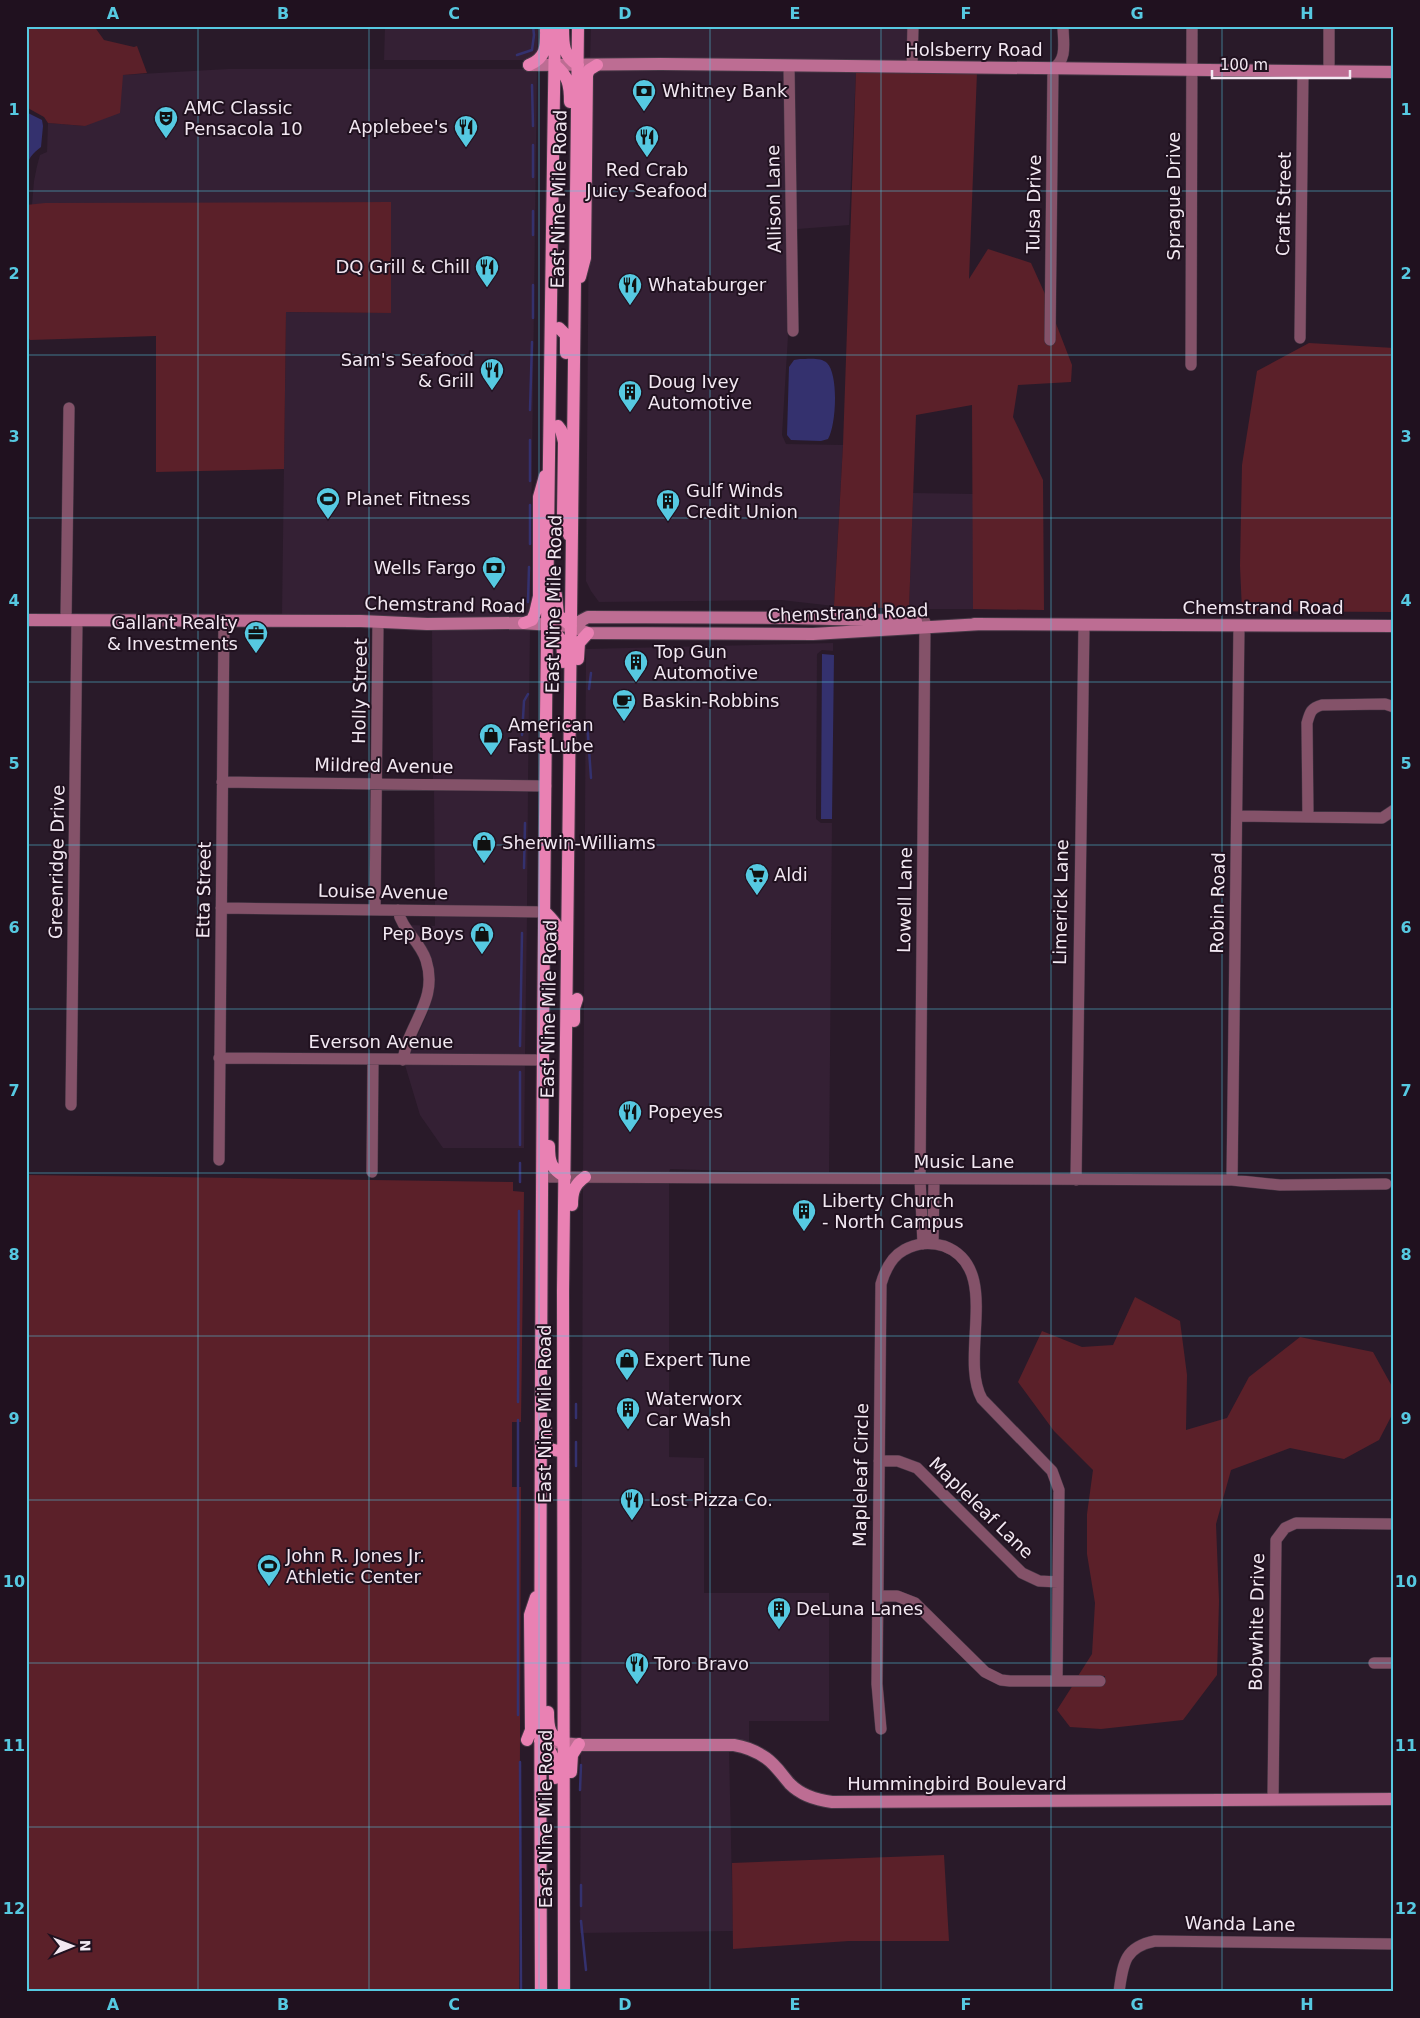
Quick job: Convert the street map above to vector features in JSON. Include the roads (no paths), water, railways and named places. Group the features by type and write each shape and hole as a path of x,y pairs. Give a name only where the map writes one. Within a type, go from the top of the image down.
{"main road":[{"path":"529,65 539,61 544,53 546,26"},
{"name":"East Nine Mile Road","path":"541,1992 534,1741 540,1588 540,1330 555,26"},
{"path":"563,26 565,51 570,60 578,65"},
{"name":"East Nine Mile Road","path":"564,1992 563,1291 578,26"},
{"path":"575,300 585,258 587,75 589,70 597,64"},
{"path":"555,65 564,73 570,90 566,276 575,300"},
{"path":"553,198 561,225 556,600 558,615 571,626"},
{"path":"559,328 566,335 569,400 574,409"},
{"path":"558,426 564,442 563,516 572,544"},
{"path":"524,624 532,620 539,596 540,497 550,462"},
{"path":"548,626 558,633 563,653 560,811 568,843"},
{"path":"567,960 574,938 578,655 579,643 588,633"},
{"path":"545,912 556,922 559,930 560,954 566,980"},
{"path":"565,1140 572,1121 574,1008 577,999"},
{"path":"543,1060 550,1075 549,1158 554,1170 565,1177"},
{"path":"563,1291 571,1255 572,1192 577,1183 585,1177"},
{"path":"540,1330 546,1391 546,1444 550,1449 563,1452"},
{"path":"540,1491 547,1512 548,1727 556,1740 563,1743"},
{"path":"534,1741 548,1746 554,1756 556,1912 564,1933"},
{"path":"570,1992 571,1766 572,1755 579,1744"}],"street":[{"path":"912,67 913,26"},
{"path":"1053,68 1061,61 1063,55 1063,26"},
{"name":"Sprague Drive","path":"1191,365 1192,26"},
{"path":"1329,26 1329,71"},
{"name":"Holsberry Road","path":"529,65 597,64 1394,72"},
{"name":"Allison Lane","path":"789,66 792,331"},
{"name":"Tulsa Drive","path":"1050,340 1053,68"},
{"name":"Craft Street","path":"1300,338 1303,71"},
{"name":"Greenridge Drive","path":"69,408 72,620 71,1105"},
{"name":"Chemstrand Road","path":"571,626 588,617 778,617 925,625"},
{"name":"Chemstrand Road","path":"26,620 224,620 524,624 571,626 588,633 813,634 925,625 982,624 1394,626"},
{"name":"Etta Street","path":"219,1160 224,620"},
{"name":"Holly Street","path":"375,910 378,622"},
{"name":"Lowell Lane","path":"920,1179 925,625"},
{"name":"Limerick Lane","path":"1076,1180 1084,625"},
{"name":"Robin Road","path":"1232,1180 1239,626"},
{"path":"1308,817 1307,723 1310,711 1314,707 1322,705 1385,704 1394,707"},
{"name":"Mildred Avenue","path":"222,782 546,786"},
{"path":"1237,816 1382,818 1394,810"},
{"name":"Louise Avenue","path":"221,908 545,912"},
{"path":"398,910 402,923 420,947 429,975 427,999 405,1050 404,1060"},
{"name":"Everson Avenue","path":"219,1058 543,1060"},
{"path":"372,1172 373,1060"},
{"name":"Music Lane","path":"542,1177 1232,1180 1280,1185 1386,1184"},
{"path":"920,1179 928,1244"},
{"path":"928,1244 934,1180"},
{"path":"928,1244 949,1248 958,1254 970,1268 976,1286 975,1381 977,1390 982,1399 1048,1466 1059,1490 1056,1681"},
{"name":"Mapleleaf Circle","path":"881,1729 877,1684 881,1284 888,1265 895,1257 904,1250 928,1244"},
{"name":"Mapleleaf Lane","path":"879,1460 898,1461 917,1468 1022,1573 1039,1581 1058,1582"},
{"name":"Bobwhite Drive","path":"1273,1800 1276,1540 1284,1528 1296,1523 1394,1524"},
{"path":"878,1596 897,1596 915,1603 992,1677 1010,1681 1100,1681"},
{"path":"1374,1663 1394,1663"},
{"name":"Hummingbird Boulevard","path":"534,1741 579,1744 734,1745 746,1748 767,1758 790,1784 800,1792 810,1797 832,1802 1394,1799"},
{"name":"Wanda Lane","path":"1119,1992 1126,1958 1143,1943 1155,1941 1394,1944"}],"waterway":[{"path":"517,55 532,50 533,26"},
{"path":"532,85 533,126"},
{"path":"533,145 533,177"},
{"path":"533,211 533,235"},
{"path":"533,285 533,318"},
{"path":"530,410 532,342"},
{"path":"530,440 530,481"},
{"path":"530,505 530,544"},
{"path":"528,602 529,567"},
{"path":"589,689 591,673"},
{"path":"522,735 524,701 528,694"},
{"path":"587,721 591,778"},
{"path":"524,868 525,823"},
{"path":"520,1046 522,933"},
{"path":"520,1072 520,1145"},
{"path":"520,1163 520,1182"},
{"path":"518,1402 519,1211"},
{"path":"576,1404 576,1418"},
{"path":"518,1420 518,1715"},
{"path":"576,1442 576,1466"},
{"path":"520,1762 521,1992"},
{"path":"580,1790 581,1765"},
{"path":"581,1885 581,1906"},
{"path":"581,1921 586,1970"}],"place":[{"name":"Whitney Bank","path":"644,112"},
{"name":"AMC Classic Pensacola 10","path":"166,139"},
{"name":"Applebee's","path":"466,148"},
{"name":"Red Crab Juicy Seafood","path":"647,158"},
{"name":"DQ Grill & Chill","path":"487,288"},
{"name":"Whataburger","path":"630,306"},
{"name":"Sam's Seafood & Grill","path":"492,391"},
{"name":"Doug Ivey Automotive","path":"630,413"},
{"name":"Planet Fitness","path":"328,520"},
{"name":"Gulf Winds Credit Union","path":"668,522"},
{"name":"Wells Fargo","path":"494,589"},
{"name":"Gallant Realty & Investments","path":"256,654"},
{"name":"Top Gun Automotive","path":"636,683"},
{"name":"Baskin-Robbins","path":"624,722"},
{"name":"American Fast Lube","path":"491,756"},
{"name":"Sherwin-Williams","path":"484,864"},
{"name":"Aldi","path":"757,896"},
{"name":"Pep Boys","path":"482,955"},
{"name":"Popeyes","path":"630,1133"},
{"name":"Liberty Church - North Campus","path":"804,1232"},
{"name":"Expert Tune","path":"627,1381"},
{"name":"Waterworx Car Wash","path":"628,1430"},
{"name":"Lost Pizza Co.","path":"632,1521"},
{"name":"John R. Jones Jr. Athletic Center","path":"269,1587"},
{"name":"DeLuna Lanes","path":"779,1630"},
{"name":"Toro Bravo","path":"637,1685"}]}
